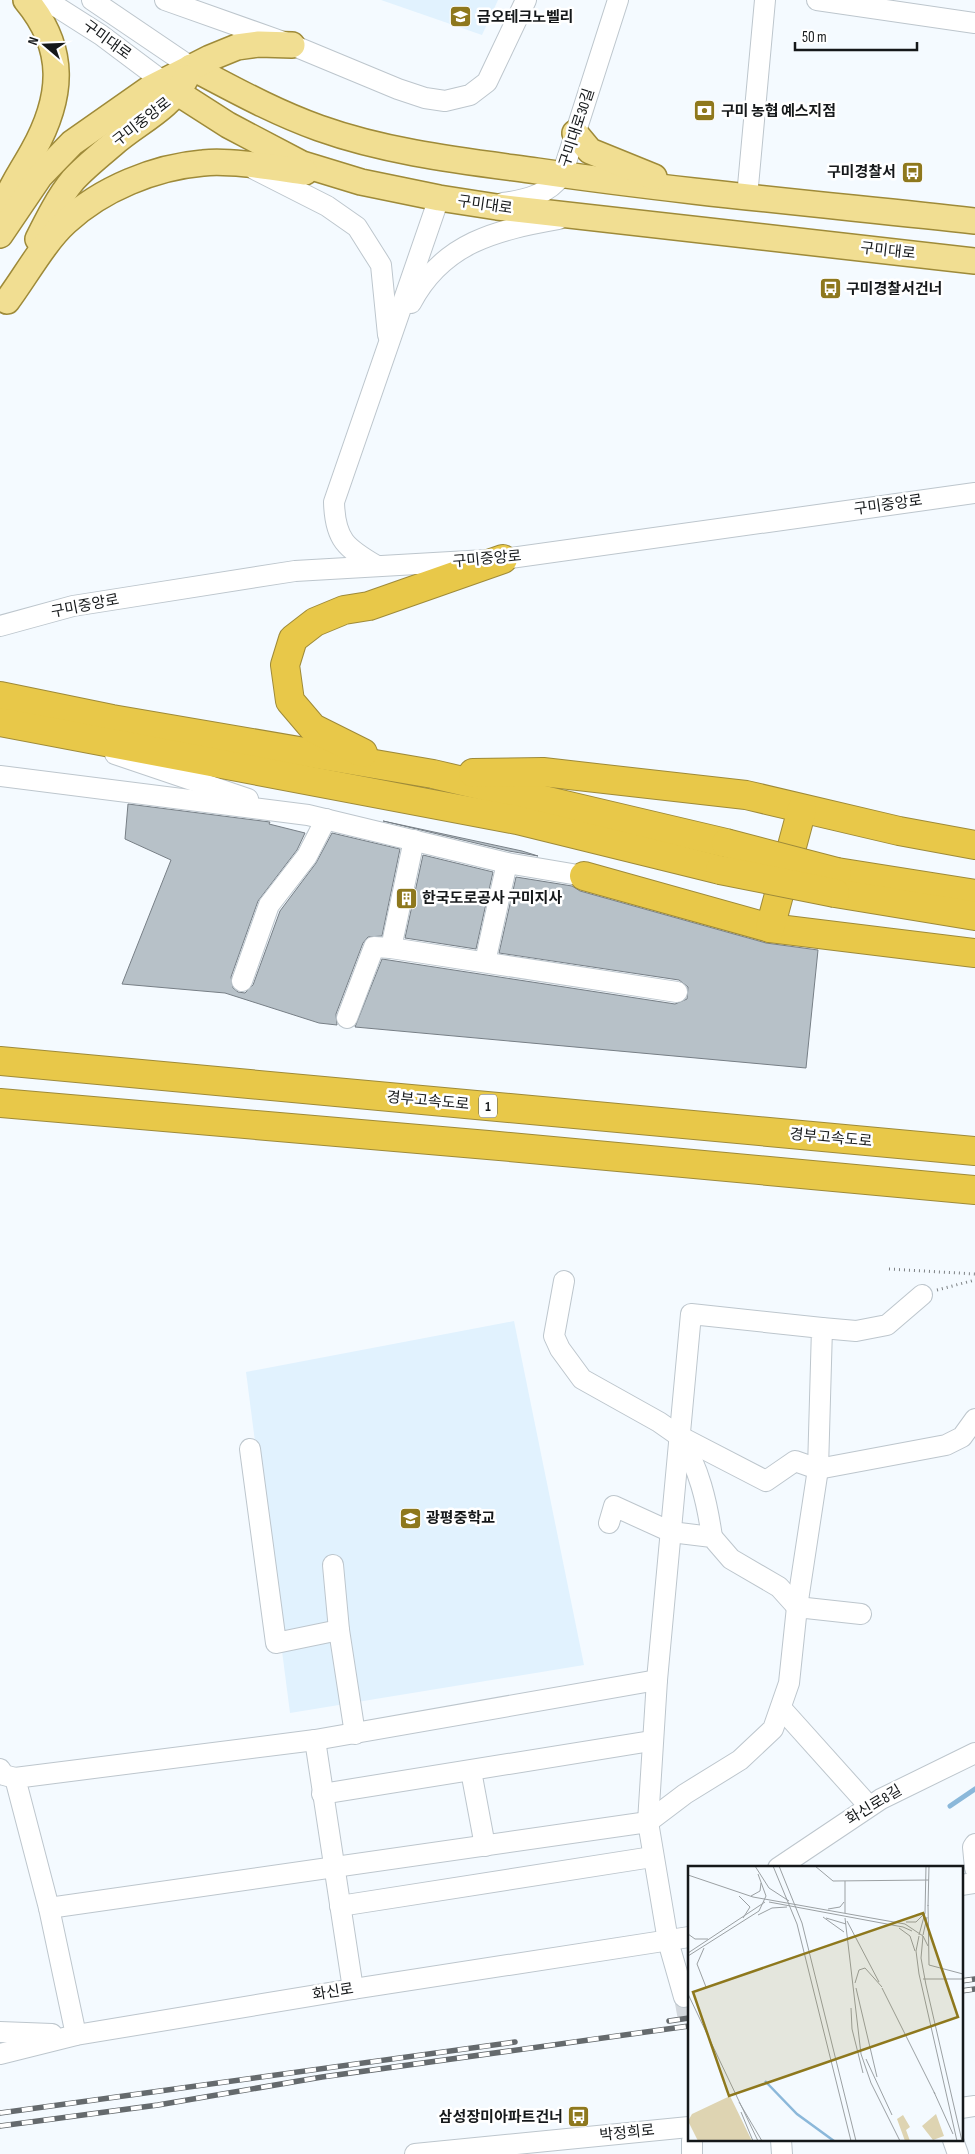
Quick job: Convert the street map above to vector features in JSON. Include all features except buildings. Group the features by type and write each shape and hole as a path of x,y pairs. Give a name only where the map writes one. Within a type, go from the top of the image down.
{"highway":[{"path":"391,767 313,728 290,702 285,665 293,639 315,622 344,610 368,606 503,559"},
{"path":"0,696 112,718 433,774 726,843 836,883 975,916"},
{"path":"0,722 517,820 720,870 836,883 975,894"},
{"path":"433,774 543,772 746,795 802,810 975,845"},
{"path":"770,928 802,810"},
{"path":"584,876 770,928 975,953"},
{"name":"경부고속도로","path":"0,1061 975,1151"},
{"path":"0,1103 488,1144 975,1190"}],"main road":[{"path":"0,213 6,196 34,149 53,110 58,85 54,55 40,17 26,0"},
{"path":"191,67 237,47 259,44 292,46"},
{"name":"구미중앙로","path":"0,234 40,176 72,143 110,115 171,87 191,67"},
{"name":"구미대로","path":"191,67 273,110 320,128 367,142 423,154 562,175 692,191 975,221"},
{"name":"구미중앙로","path":"4,309 46,224 73,180 114,143 163,107 171,87"},
{"name":"구미대로","path":"171,87 228,125 294,160 345,177 440,198 576,216 975,261"},
{"path":"575,133 580,142 598,155 692,191"},
{"path":"4,309 64,223 83,207 108,192 154,173 204,163 345,177"},
{"path":"874,250 877,210"}],"street":[{"name":"구미대로","path":"46,0 101,35 171,87"},
{"name":"구미대로","path":"92,0 191,67"},
{"path":"165,0 292,46 425,98 454,100 470,95 487,82 526,0"},
{"name":"구미대로30길","path":"486,205 522,200 542,192 555,184 562,175 618,0"},
{"path":"747,197 764,0"},
{"path":"817,0 853,3 975,23"},
{"path":"248,166 327,206 357,227 381,265 388,347"},
{"path":"377,566 354,552 341,537 334,523 334,502 440,198"},
{"path":"388,347 417,291 438,267 461,247 488,235 513,228 576,216"},
{"name":"구미중앙로","path":"0,626 83,605 295,571 503,559 975,493"},
{"path":"46,732 284,812"},
{"path":"0,776 317,817 507,863 584,876"},
{"path":"242,981 270,905 307,856 317,817"},
{"path":"391,948 414,840"},
{"path":"485,962 507,863"},
{"path":"347,1018 374,948 391,948 677,992"},
{"path":"564,1281 554,1336 560,1349 582,1379 660,1422 679,1436 766,1481 795,1461 818,1469 946,1445 962,1437 975,1419"},
{"path":"684,1997 668,1941 652,1857 648,1822 651,1741 691,1314 856,1331 887,1325 922,1295"},
{"path":"49,1908 648,1822 685,1794 740,1760 773,1729 792,1668 797,1607 818,1469 822,1328"},
{"path":"679,1436 692,1456 696,1468 709,1515 712,1537 731,1559 779,1587 797,1607 862,1614"},
{"path":"250,1449 276,1643 339,1630"},
{"path":"609,1523 614,1506 671,1532 712,1537"},
{"path":"333,1565 339,1630 355,1734"},
{"path":"0,2032 76,2035 49,1908 8,1773 315,1740 657,1680"},
{"path":"781,1708 869,1806"},
{"path":"315,1740 353,1989"},
{"path":"322,1794 651,1741"},
{"name":"화신로8길","path":"781,1866 881,1798 975,1753"},
{"path":"471,1771 485,1846"},
{"path":"975,1844 973,1847 975,1868"},
{"path":"340,1906 652,1857"},
{"path":"962,1885 975,1882"},
{"path":"668,1941 688,1929"},
{"name":"화신로","path":"0,2054 76,2035 353,1989 688,1937"},
{"path":"962,2108 975,2106"},
{"name":"박정희로","path":"415,2154 688,2126"},
{"path":"954,2142 958,2154"}],"path":[{"path":"889,1269 975,1274"},
{"path":"922,1295 975,1280"}],"shaded area":[{"name":"금오테크노벨리","path":"381,0 498,0 482,35"},
{"name":"광평중학교","path":"514,1321 584,1665 290,1713 246,1372"}],"waterway":[{"path":"950,1806 975,1789"}],"tunnel":[{"path":"684,1997 688,2019"}],"railway":[{"path":"962,1981 975,1979"},
{"path":"962,1991 975,1989"},
{"path":"669,2021 688,2018"},
{"path":"0,2126 158,2105 322,2077 688,2026"},
{"path":"0,2113 515,2042"}],"place":[{"name":"금오테크노벨리","path":"461,17"},
{"name":"구미 농협 예스지점","path":"705,111"},
{"name":"구미경찰서","path":"912,172"},
{"name":"구미경찰서건너","path":"830,289"},
{"name":"한국도로공사 구미지사","path":"406,898"},
{"name":"광평중학교","path":"410,1518"},
{"name":"삼성장미아파트건너","path":"579,2117"}]}
